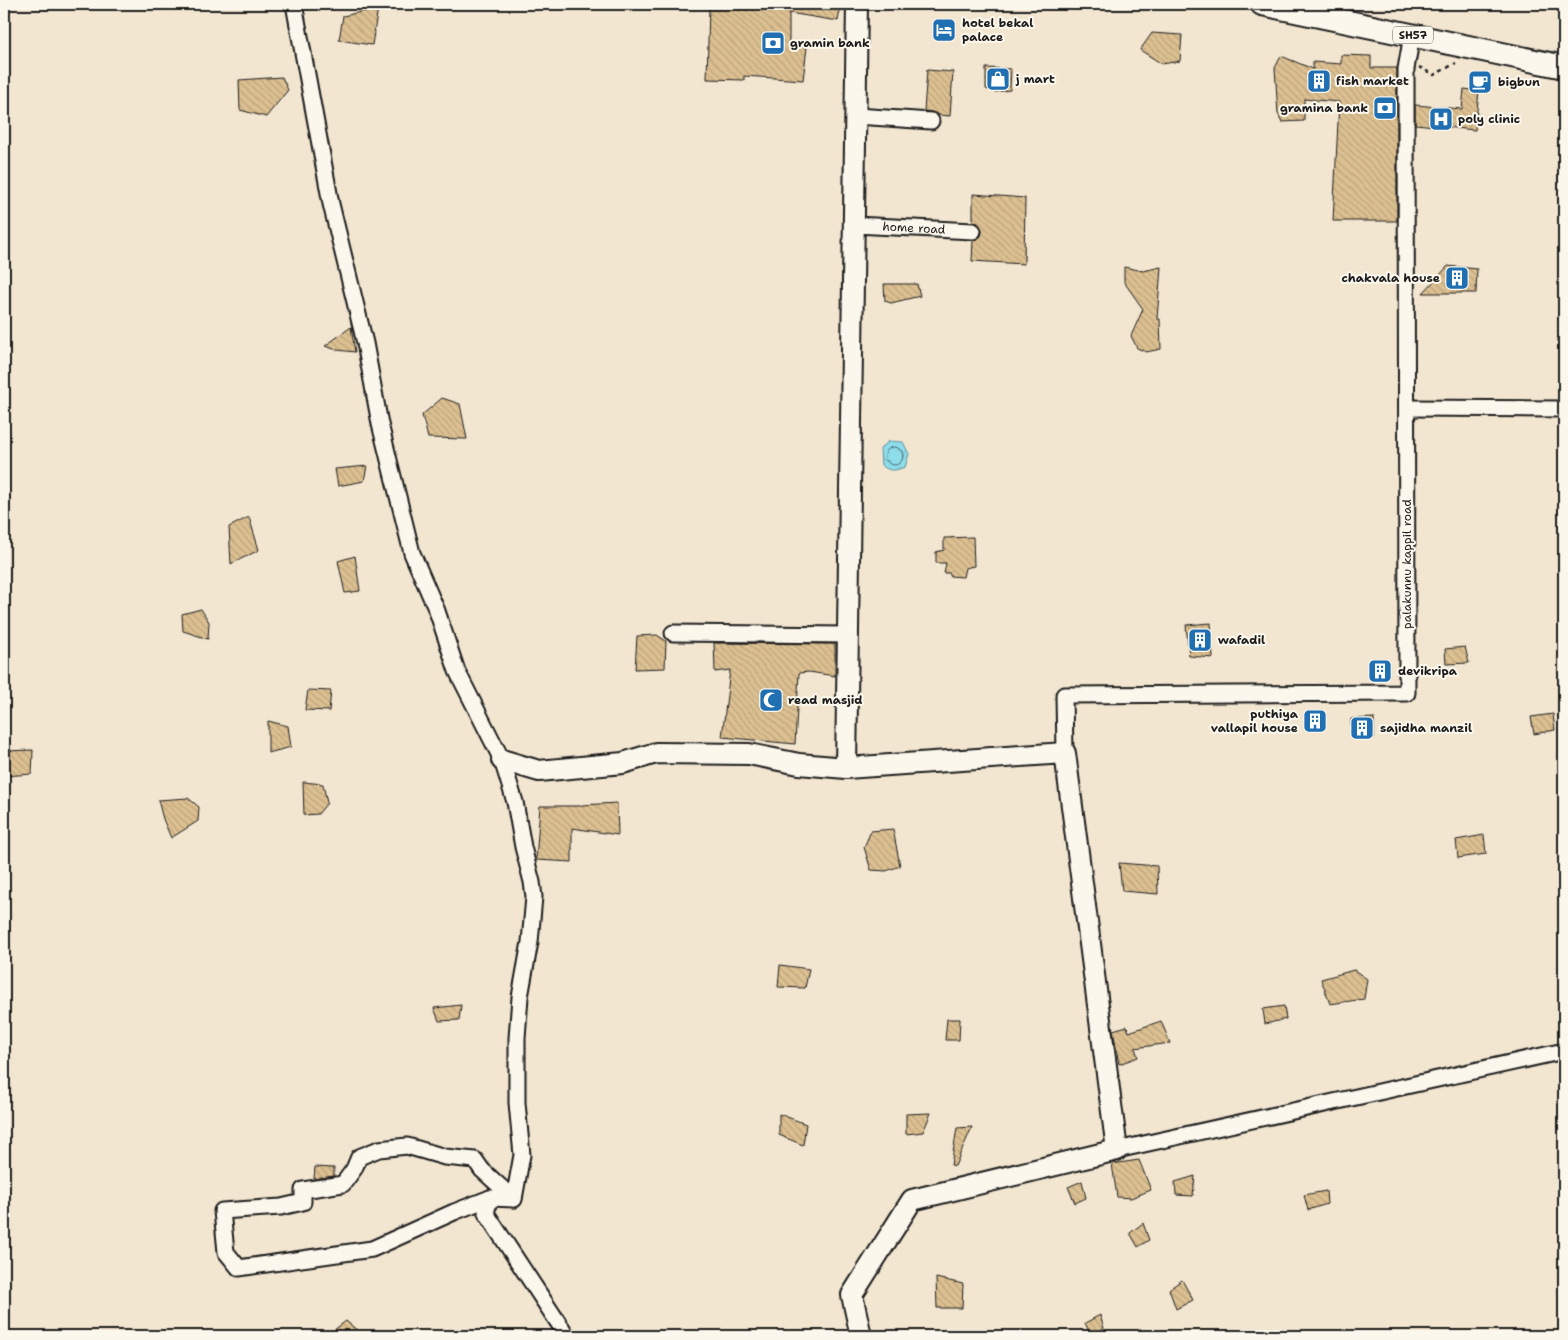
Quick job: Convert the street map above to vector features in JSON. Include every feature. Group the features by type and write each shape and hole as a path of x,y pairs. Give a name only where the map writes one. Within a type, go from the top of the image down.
{"main road":[{"name":"SH57","path":"1262,4 1564,67"}],"street":[{"path":"294,4 331,204 365,343 380,424 412,554 436,611 457,671 502,760 515,802 534,897 530,942 520,996 517,1038 517,1103 522,1155 514,1199"},
{"path":"846,768 857,4"},
{"name":"palakunnu kappil road","path":"1065,754 1064,695 1407,693 1406,69 1412,35"},
{"path":"856,116 931,121"},
{"name":"home road","path":"855,225 973,231"},
{"path":"1407,408 1564,410"},
{"path":"673,634 847,635"},
{"path":"502,760 539,771 623,764 656,753 749,754 799,764 846,768 1065,754 1117,1150"},
{"path":"861,1336 852,1295 912,1200 1117,1150 1564,1051"},
{"path":"408,1146 446,1158 475,1160 482,1170 514,1199 490,1198 372,1249 239,1268 226,1252 222,1210 281,1207 304,1202 303,1190 343,1184 354,1169 359,1157 379,1149 408,1146"},
{"path":"490,1198 486,1213 567,1336"}],"path":[{"path":"1406,69 1417,66 1434,75 1460,60"}],"water":[{"path":"889,441 903,442 909,454 905,467 892,470 881,465 880,449"}],"building":[{"path":"762,4 841,4 838,21 789,13 789,45 807,47 803,80 744,76 744,80 707,79 709,6 762,7"},
{"path":"378,8 372,45 339,40 343,16"},
{"path":"1152,33 1182,35 1180,61 1162,64 1140,50"},
{"path":"1341,55 1371,56 1371,68 1397,68 1397,221 1333,221 1339,102 1304,99 1304,121 1282,122 1278,114 1275,68 1281,56 1313,69 1313,62 1341,64"},
{"name":"j mart","path":"986,68 1011,69 1010,90 995,92 986,89"},
{"path":"927,70 953,72 950,116 924,111"},
{"path":"282,77 288,90 266,117 240,110 239,80"},
{"path":"1464,89 1479,91 1475,130 1415,124 1415,105 1462,109"},
{"path":"973,194 1025,198 1024,264 972,261 973,240 981,236 982,231 978,223 973,222"},
{"name":"chakvala house","path":"1448,266 1477,269 1476,293 1423,293"},
{"path":"1124,267 1143,271 1161,267 1157,319 1160,319 1161,349 1146,352 1137,348 1131,336 1143,309 1124,282"},
{"path":"884,284 917,284 920,296 891,303 885,301"},
{"path":"351,327 355,352 337,350 325,346"},
{"path":"442,398 460,404 467,439 428,438 422,415"},
{"path":"367,466 364,481 338,486 335,469"},
{"path":"249,517 259,550 231,564 229,527"},
{"path":"973,537 974,566 965,568 963,577 950,576 950,573 944,573 946,563 936,563 936,552 944,550 944,538"},
{"path":"355,556 360,591 345,593 338,561"},
{"path":"201,609 209,622 208,639 183,631 182,614"},
{"name":"wafadil","path":"1211,623 1213,658 1189,656 1186,625"},
{"path":"657,635 666,641 665,668 635,669 637,636"},
{"path":"714,643 835,644 835,676 809,672 799,673 795,744 722,737 730,670 715,672"},
{"path":"1465,647 1469,663 1446,664 1445,649"},
{"name":"devikripa","path":"1388,664 1388,676 1373,677 1372,665"},
{"path":"308,690 331,691 329,711 305,710"},
{"name":"puthiya vallapil house","path":"1322,712 1324,729 1307,730 1308,713"},
{"path":"1553,714 1555,730 1534,734 1531,717"},
{"name":"sajidha manzil","path":"1374,718 1374,738 1351,736 1351,719"},
{"path":"268,721 288,726 291,747 268,753"},
{"path":"33,750 32,774 4,776 4,751"},
{"path":"303,782 323,784 327,803 318,814 304,815"},
{"path":"188,798 199,807 198,821 171,838 158,800"},
{"path":"617,803 618,835 572,828 572,862 536,860 540,806 582,806"},
{"path":"893,829 900,866 886,871 871,870 864,847 871,831"},
{"path":"1484,835 1486,854 1458,858 1456,840"},
{"path":"1119,863 1157,866 1158,894 1122,891"},
{"path":"780,965 809,969 805,988 778,987"},
{"path":"1354,970 1367,979 1364,999 1330,1004 1321,979"},
{"path":"461,1005 459,1020 439,1021 434,1008"},
{"path":"1284,1006 1286,1019 1265,1024 1263,1009"},
{"path":"947,1019 960,1019 959,1040 945,1040"},
{"path":"1161,1021 1170,1043 1135,1048 1138,1057 1119,1064 1113,1030 1127,1026 1129,1032"},
{"path":"931,1113 923,1132 906,1134 906,1114"},
{"path":"779,1114 806,1124 803,1145 779,1135"},
{"path":"972,1127 955,1166 951,1165 957,1128"},
{"path":"1139,1160 1151,1190 1131,1198 1117,1197 1112,1164"},
{"path":"315,1167 334,1168 334,1176 314,1179"},
{"path":"1195,1176 1193,1196 1176,1195 1175,1182"},
{"path":"1082,1181 1086,1198 1075,1203 1068,1187"},
{"path":"1326,1191 1327,1204 1308,1210 1304,1195"},
{"path":"1143,1223 1149,1240 1138,1247 1130,1233"},
{"path":"936,1278 963,1284 962,1308 937,1308"},
{"path":"1182,1280 1193,1300 1176,1309 1169,1289"},
{"path":"1100,1315 1104,1328 1091,1335 1085,1323"},
{"path":"346,1321 364,1336 326,1336"}],"place":[{"name":"hotel bekal palace","path":"944,30"},
{"name":"gramin bank","path":"773,43"},
{"name":"j mart","path":"998,79"},
{"name":"fish market","path":"1319,81"},
{"name":"bigbun","path":"1480,82"},
{"name":"gramina bank","path":"1385,108"},
{"name":"poly clinic","path":"1441,119"},
{"name":"chakvala house","path":"1457,278"},
{"name":"wafadil","path":"1200,640"},
{"name":"devikripa","path":"1380,671"},
{"name":"read masjid","path":"771,700"},
{"name":"puthiya vallapil house","path":"1315,721"},
{"name":"sajidha manzil","path":"1362,728"}]}
